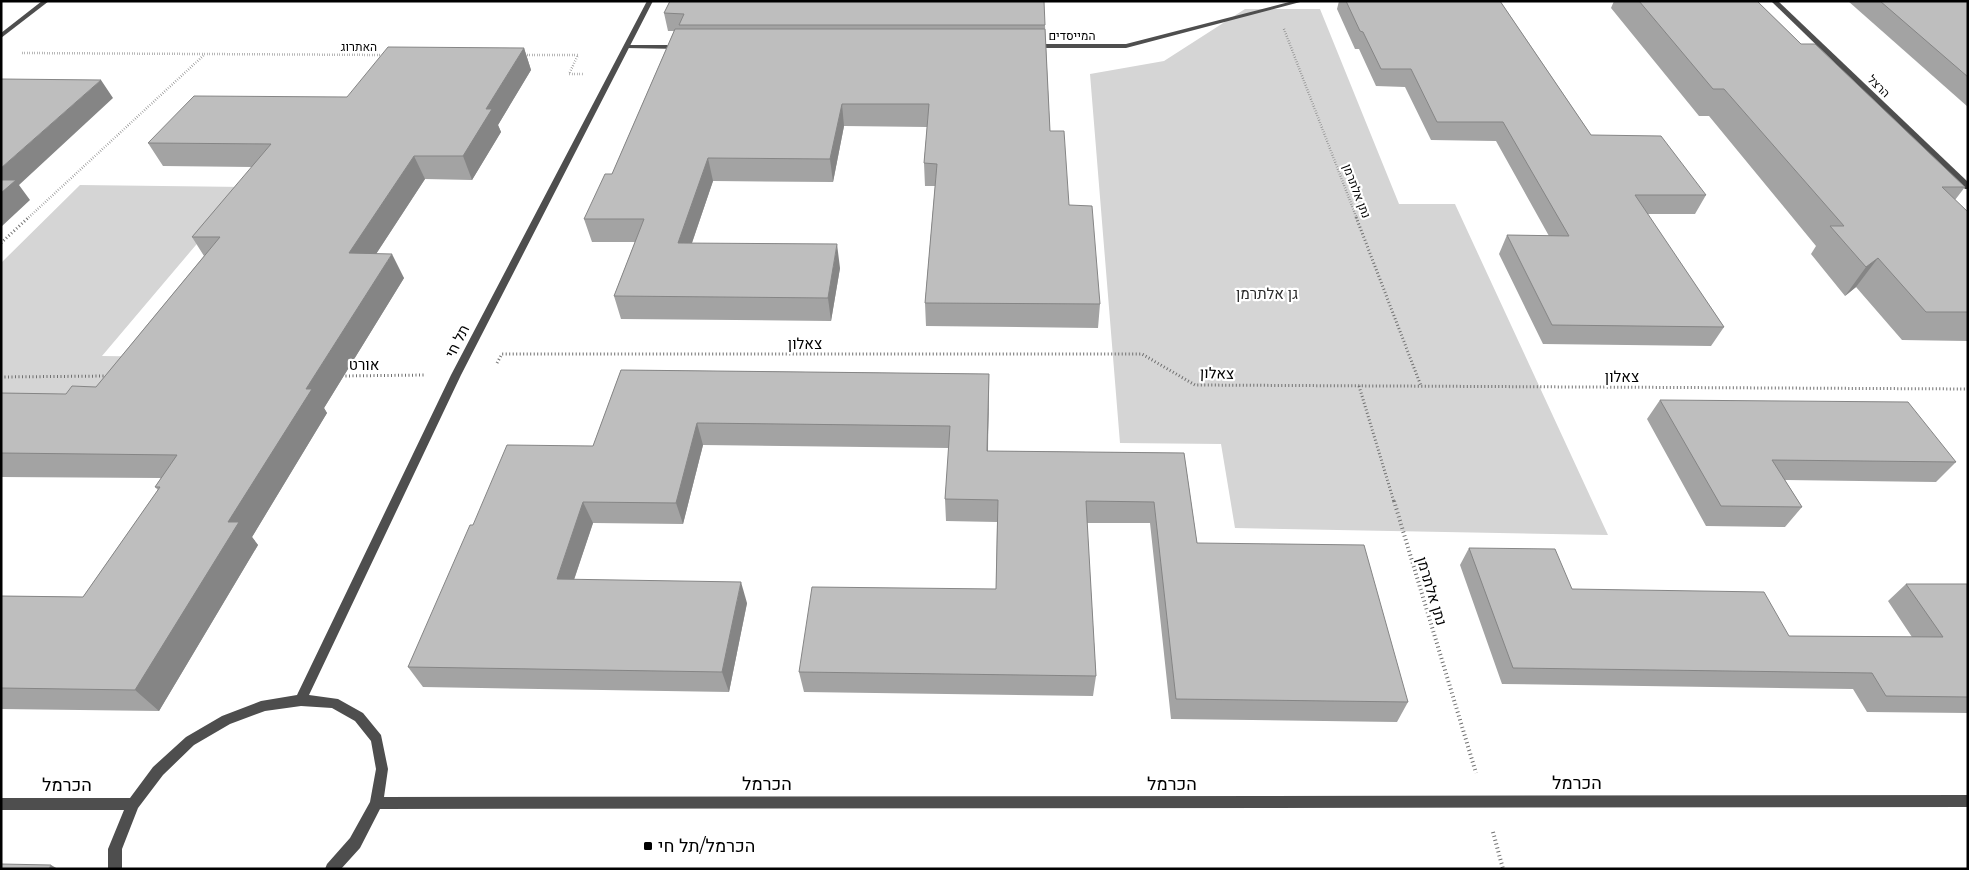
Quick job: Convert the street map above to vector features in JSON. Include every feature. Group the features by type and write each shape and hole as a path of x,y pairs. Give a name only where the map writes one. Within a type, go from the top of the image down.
{"street":[{"path":"1,36 46,1"},
{"name":"תל חי","path":"301,700 456,375 650,1"},
{"name":"המייסדים","path":"1028,46 1126,46 1301,1"},
{"name":"הרצל","path":"1774,1 1968,187"},
{"path":"627,48 693,47"},
{"path":"116,869 115,850 133,804 158,771 190,741 226,720 265,705 301,700 334,703 360,717 377,739 382,769 376,803 355,843 332,869"},
{"name":"הכרמל","path":"376,803 1968,801"},
{"name":"הכרמל","path":"1,804 133,804"}],"path":[{"name":"נתן אלתרמן","path":"1268,9 1279,17 1421,386"},
{"name":"האתרוג","path":"21,53 392,55"},
{"path":"1,243 205,55"},
{"path":"519,55 578,55 569,74 611,75"},
{"name":"צאלון","path":"456,375 489,376 502,354 1142,354 1195,385 1968,389"},
{"name":"אורט","path":"337,376 456,375"},
{"path":"1,377 110,376"},
{"name":"נתן אלתרמן","path":"1359,386 1503,869"}],"green space":[{"name":"גן אלתרמן","path":"1245,9 1320,9 1399,204 1455,204 1608,535 1235,528 1221,444 1120,443 1090,74 1164,61"},
{"path":"80,185 245,187 102,356 264,358 238,396 1,393 1,263"}],"building":[{"path":"670,1 1044,1 1045,25 679,25 684,14 664,13"},
{"path":"1346,1 1500,1 1591,135 1661,136 1706,195 1635,195 1724,327 1552,325 1507,235 1569,236 1503,122 1437,122 1411,69 1381,69"},
{"path":"1639,1 1757,1 1801,44 1815,44 1965,187 1942,187 1968,212 1968,312 1926,312 1878,258 1866,267 1830,226 1844,226 1724,89 1713,89"},
{"path":"1880,1 1968,1 1968,77"},
{"path":"675,29 1045,29 1050,131 1064,131 1069,205 1092,206 1100,304 925,303 937,164 924,163 929,104 842,104 830,159 708,158 678,243 837,244 828,298 614,296 644,219 584,219 605,174 612,174"},
{"path":"388,47 524,48 486,109 492,109 463,156 414,156 349,253 392,254 306,389 312,389 228,522 239,522 135,690 1,688 1,596 83,597 160,487 155,487 177,455 1,453 1,393 66,394 72,386 96,387 220,237 192,237 271,144 148,143 194,96 347,97"},
{"path":"1,79 101,80 1,168"},
{"path":"1,180 16,180 1,193"},
{"path":"621,370 989,374 987,451 1184,453 1197,543 1364,545 1408,702 1176,699 1154,502 1086,501 1096,676 799,672 812,587 996,589 998,500 945,499 950,426 697,423 676,503 583,502 557,579 741,582 722,672 408,667 470,525 473,525 507,445 593,446"},
{"path":"1660,400 1908,402 1956,462 1772,460 1802,507 1721,506"},
{"path":"1469,548 1555,549 1572,589 1764,592 1789,636 1943,637 1906,584 1967,584 1968,697 1886,696 1872,673 1513,668"},
{"path":"1,864 51,865 49,869 1,869"}],"place":[{"name":"הכרמל/תל חי","path":"648,846"}]}
